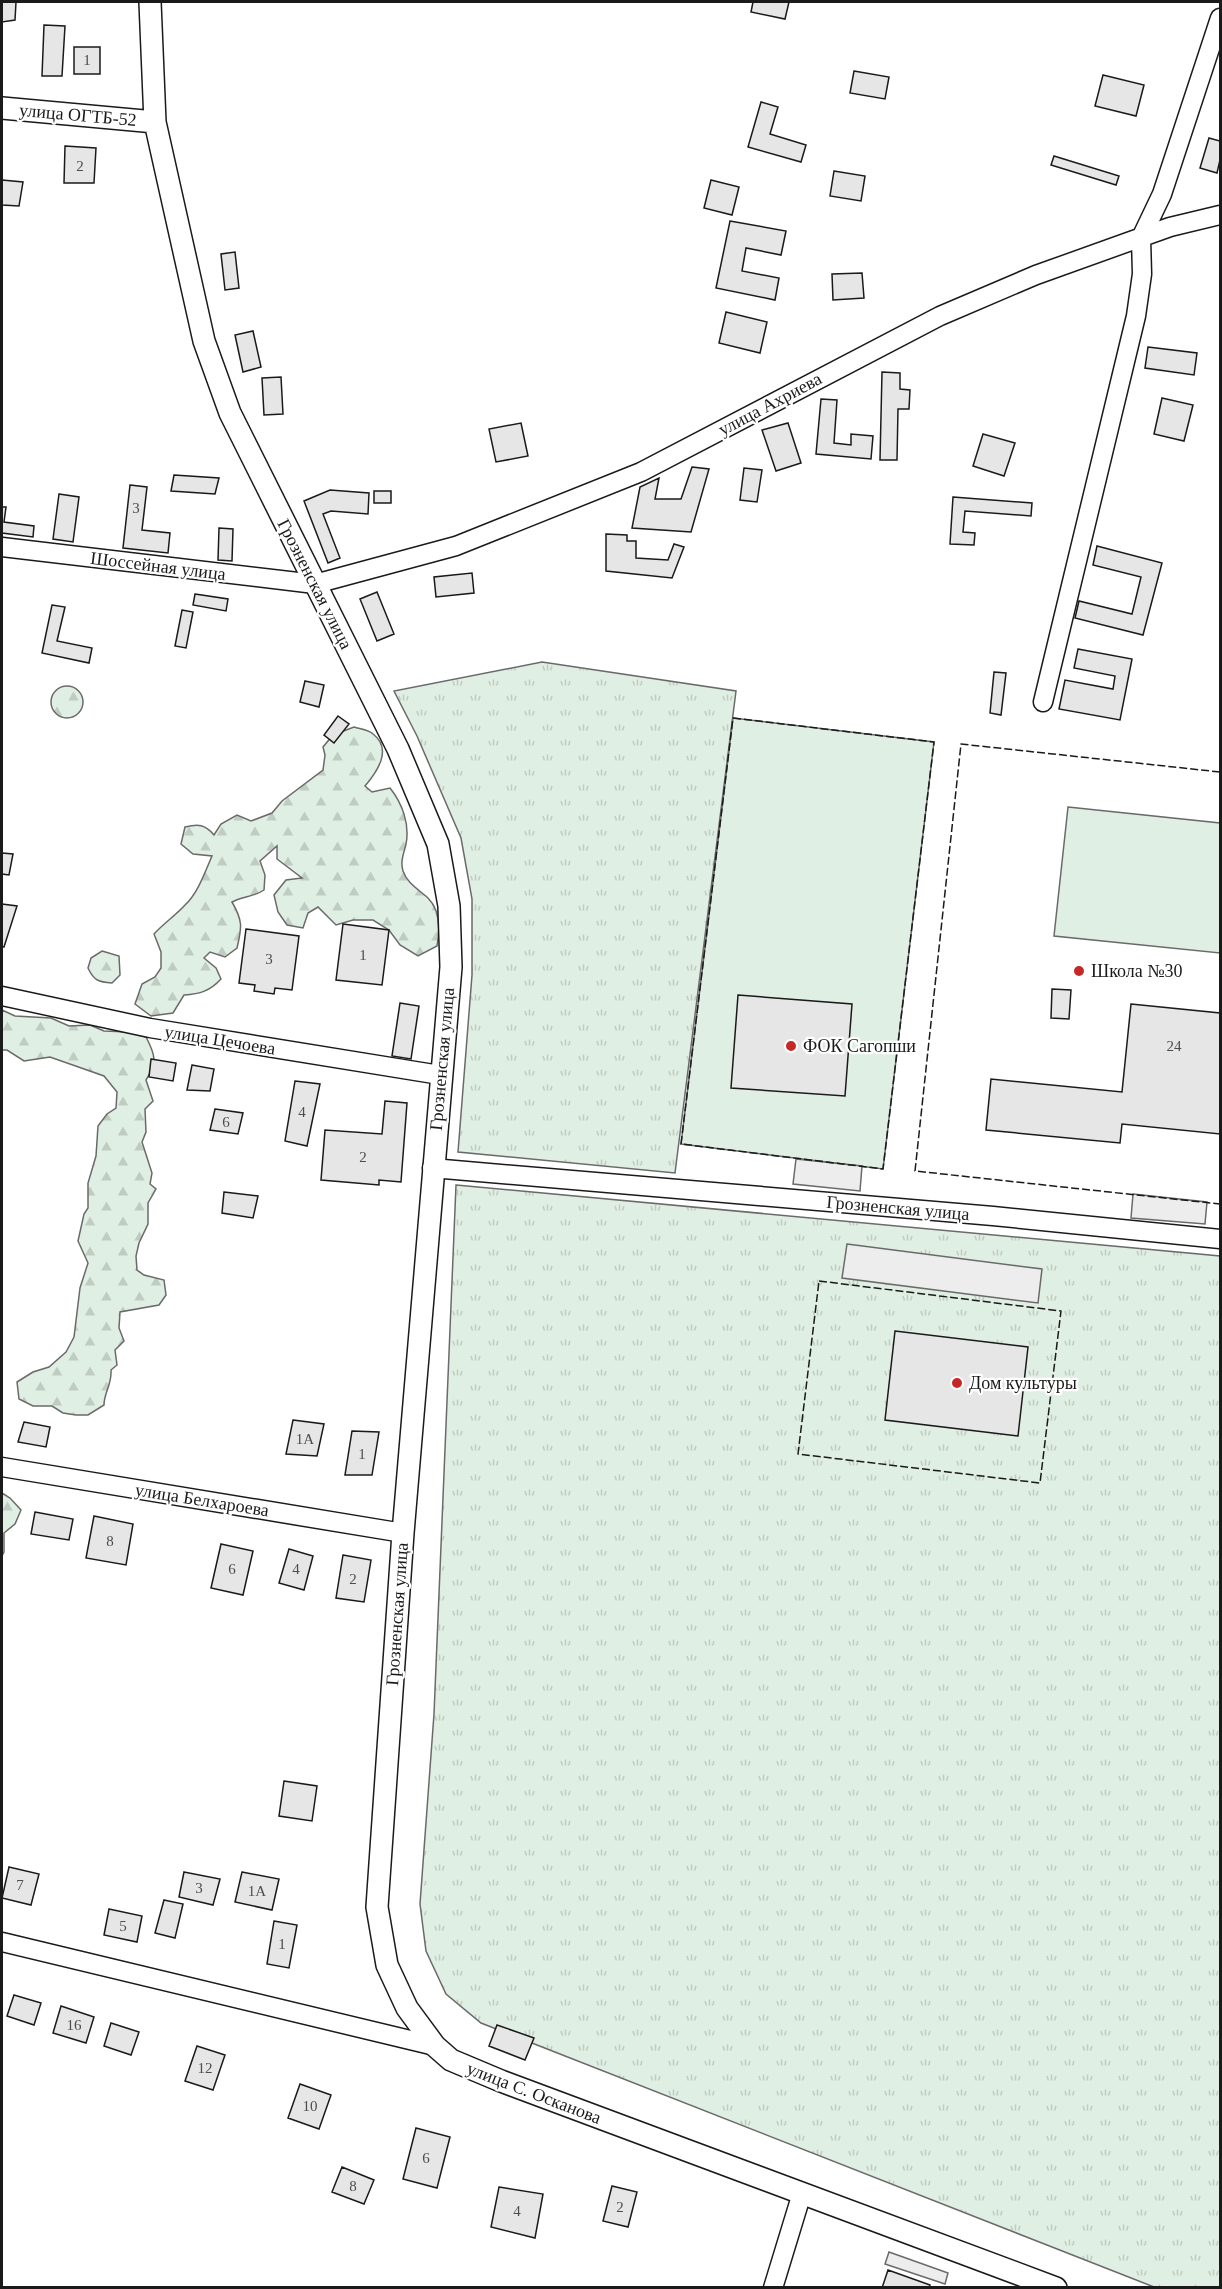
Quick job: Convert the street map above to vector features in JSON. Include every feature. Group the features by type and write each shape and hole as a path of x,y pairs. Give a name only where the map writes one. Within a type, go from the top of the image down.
{"street":[{"name":"Грозненская улица","path":"150,2 155,122 204,341 230,413 398,748 438,844 450,906 451,967 432,1167 403,1533 377,1907 387,1965 407,2008 435,2046"},
{"path":"1043,702 1136,316 1142,274 1141,238 1162,194 1221,18"},
{"name":"улица ОГТБ-52","path":"2,108 155,122"},
{"name":"улица Ахриева","path":"315,584 456,546 641,472 940,316 1036,275 1170,227 1221,215"},
{"name":"Шоссейная улица","path":"2,547 315,584"},
{"name":"улица Цечоева","path":"2,996 150,1028 440,1076"},
{"name":"Грозненская улица","path":"432,1167 993,1216 1221,1239"},
{"name":"улица Белхароева","path":"2,1467 403,1533"},
{"name":"улица С. Осканова","path":"2,1942 435,2046 451,2060 501,2081 1056,2288"},
{"path":"773,2288 801,2193"}],"green space":[{"path":"542,662 736,691 675,1173 458,1152 472,975 472,899 461,838 417,736 394,691"},
{"path":"67,686 79,690 83,702 79,714 67,718 55,714 51,702 55,690"},
{"path":"733,718 934,742 883,1169 681,1144"},
{"path":"354,727 371,733 382,746 381,760 365,786 372,792 390,788 398,800 407,829 402,860 403,871 410,882 428,898 435,908 439,927 437,946 418,956 400,945 389,930 373,920 353,920 336,925 318,907 308,913 303,928 287,925 278,912 274,895 286,880 302,878 277,859 277,846 260,861 265,875 264,890 232,902 240,924 237,948 225,957 210,952 204,958 216,968 221,979 204,991 184,995 173,1013 151,1016 135,1004 142,984 155,977 161,968 161,952 154,934 194,895 212,856 193,854 181,844 185,827 201,826 214,835 221,824 237,815 251,821 272,813 282,801 323,770 325,755 323,747 333,735"},
{"path":"1068,807 1220,823 1220,953 1054,936"},
{"path":"102,951 119,956 120,975 112,983 97,980 88,968 91,958"},
{"path":"2,1010 15,1016 51,1018 69,1026 90,1025 104,1031 128,1032 146,1037 152,1049 154,1059 146,1080 153,1101 145,1109 146,1132 142,1142 152,1173 150,1184 156,1189 148,1203 148,1224 136,1256 137,1270 144,1275 164,1280 166,1295 159,1305 120,1312 119,1328 124,1341 115,1350 117,1365 111,1370 104,1405 88,1415 63,1413 52,1406 33,1406 19,1399 17,1382 33,1372 49,1367 66,1352 74,1337 80,1288 88,1263 78,1241 84,1214 88,1208 88,1183 96,1156 98,1126 107,1114 116,1108 117,1092 104,1076 50,1057 24,1061 7,1050 2,1050"},
{"path":"456,1185 1220,1256 1220,2287 1154,2287 481,2023 446,1994 426,1951 420,1904 434,1714"},
{"path":"2,1493 21,1510 15,1524 4,1533 2,1556"}],"shaded area":[{"path":"796,1159 862,1166 860,1191 793,1184"},
{"path":"1133,1194 1207,1202 1205,1224 1131,1218"},
{"path":"847,1244 1042,1269 1038,1303 842,1278"},
{"path":"889,2252 948,2273 945,2284 885,2264"}],"building":[{"path":"2,2 16,2 15,20 2,22"},
{"path":"753,2 789,2 785,19 751,12"},
{"path":"44,25 65,26 62,76 42,76"},
{"path":"74,47 100,47 100,74 74,74"},
{"path":"854,71 889,77 885,99 850,93"},
{"path":"1103,75 1144,85 1136,116 1095,106"},
{"path":"761,102 778,107 770,134 806,145 801,162 748,147"},
{"path":"1209,138 1220,141 1217,173 1200,168"},
{"path":"65,146 96,148 94,183 64,183"},
{"path":"1054,156 1119,176 1116,185 1051,165"},
{"path":"834,171 865,176 861,201 830,196"},
{"path":"2,180 23,182 19,206 2,205"},
{"path":"711,180 739,187 732,215 704,208"},
{"path":"730,221 786,231 781,255 746,248 742,271 779,278 775,300 716,288"},
{"path":"235,252 239,288 225,290 221,254"},
{"path":"862,273 864,298 833,300 832,274"},
{"path":"726,312 767,322 760,353 719,343"},
{"path":"253,331 261,367 243,372 235,335"},
{"path":"1148,347 1197,353 1194,375 1145,368"},
{"path":"882,372 900,373 900,389 910,390 909,409 898,409 897,460 880,460"},
{"path":"281,377 283,414 264,415 262,378"},
{"path":"1162,398 1193,405 1184,441 1154,434"},
{"path":"821,399 837,400 834,443 851,445 851,434 873,436 871,459 816,454"},
{"path":"521,423 528,456 496,462 489,429"},
{"path":"788,423 801,463 776,471 762,430"},
{"path":"983,434 1015,443 1004,476 973,466"},
{"path":"692,467 709,469 691,532 632,528 640,487 659,478 655,499 681,499"},
{"path":"744,468 762,470 757,502 740,500"},
{"path":"174,475 219,478 215,494 171,491"},
{"path":"130,485 147,487 142,530 170,533 168,553 123,548"},
{"path":"330,490 369,493 368,514 331,511 323,514 340,558 328,563 304,501"},
{"path":"374,491 391,491 391,503 374,503"},
{"path":"59,494 79,497 73,542 53,539"},
{"path":"953,497 1032,503 1031,516 965,511 963,532 975,533 974,545 950,544"},
{"path":"2,507 6,507 4,522 34,526 33,537 2,533"},
{"path":"219,528 233,529 232,561 218,560"},
{"path":"606,534 627,535 627,541 636,541 636,558 668,560 674,544 684,547 672,578 606,571"},
{"path":"1097,546 1162,563 1143,635 1075,618 1079,601 1132,614 1141,577 1093,565"},
{"path":"472,573 474,593 436,597 434,577"},
{"path":"377,592 394,634 377,641 360,599"},
{"path":"195,594 228,599 226,611 193,605"},
{"path":"52,605 65,607 57,641 92,648 89,663 42,653"},
{"path":"182,610 193,612 186,648 175,646"},
{"path":"1078,649 1132,659 1120,720 1059,709 1065,680 1113,689 1115,676 1074,668"},
{"path":"994,672 1006,673 1001,715 990,713"},
{"path":"305,681 324,685 319,707 300,702"},
{"path":"338,716 349,724 334,743 324,735"},
{"path":"2,853 13,854 9,875 2,874"},
{"path":"2,904 17,906 4,947 2,947"},
{"path":"343,924 389,930 382,985 336,980"},
{"path":"246,929 299,936 292,990 275,988 274,994 254,991 255,985 239,983"},
{"path":"1052,989 1071,990 1069,1019 1051,1018"},
{"name":"ФОК Сагопши","path":"738,995 852,1004 845,1096 731,1088"},
{"path":"400,1003 419,1006 411,1059 392,1056"},
{"path":"1131,1004 1220,1013 1220,1134 1122,1124 1120,1143 986,1130 991,1079 1122,1092"},
{"path":"151,1059 176,1063 173,1081 149,1077"},
{"path":"192,1065 214,1069 210,1091 187,1090"},
{"path":"295,1081 320,1084 307,1146 285,1141"},
{"path":"385,1101 407,1103 401,1182 379,1180 379,1185 321,1180 325,1130 382,1134"},
{"path":"215,1109 243,1113 238,1134 210,1130"},
{"path":"224,1192 258,1196 253,1218 222,1213"},
{"name":"Дом культуры","path":"895,1331 1028,1347 1018,1436 885,1420"},
{"path":"293,1420 324,1424 317,1456 286,1454"},
{"path":"24,1422 50,1427 46,1447 18,1442"},
{"path":"352,1431 379,1432 372,1475 345,1475"},
{"path":"35,1512 73,1519 69,1540 31,1534"},
{"path":"94,1516 133,1524 126,1565 86,1558"},
{"path":"221,1544 253,1551 243,1595 211,1588"},
{"path":"289,1549 313,1556 304,1590 279,1583"},
{"path":"343,1555 371,1560 364,1602 336,1598"},
{"path":"284,1781 317,1786 312,1821 279,1816"},
{"path":"9,1867 39,1874 31,1905 2,1898"},
{"path":"184,1872 220,1879 213,1905 179,1897"},
{"path":"242,1872 279,1879 272,1910 235,1902"},
{"path":"164,1900 183,1904 175,1938 155,1933"},
{"path":"109,1909 142,1916 137,1942 104,1935"},
{"path":"274,1921 297,1925 289,1968 267,1964"},
{"path":"14,1995 41,2003 34,2025 7,2016"},
{"path":"61,2006 94,2017 86,2043 53,2033"},
{"path":"111,2023 139,2032 131,2055 104,2046"},
{"path":"497,2025 534,2038 525,2060 489,2046"},
{"path":"197,2046 225,2055 213,2090 185,2081"},
{"path":"300,2084 331,2095 319,2129 288,2118"},
{"path":"416,2128 450,2137 437,2188 403,2179"},
{"path":"342,2167 374,2180 364,2204 332,2192"},
{"path":"612,2186 637,2192 628,2227 603,2221"},
{"path":"499,2187 543,2194 535,2238 491,2227"},
{"path":"888,2270 930,2285 929,2288 882,2288"}],"fence":[{"path":"733,718 934,742 883,1169 681,1144 733,718"},
{"path":"1220,772 961,744 915,1171 1220,1204"},
{"path":"819,1281 1061,1311 1040,1483 798,1454 819,1281"}],"place":[{"name":"Школа №30","path":"1079,971"},
{"name":"ФОК Сагопши","path":"791,1046"},
{"name":"Дом культуры","path":"957,1383"}]}
